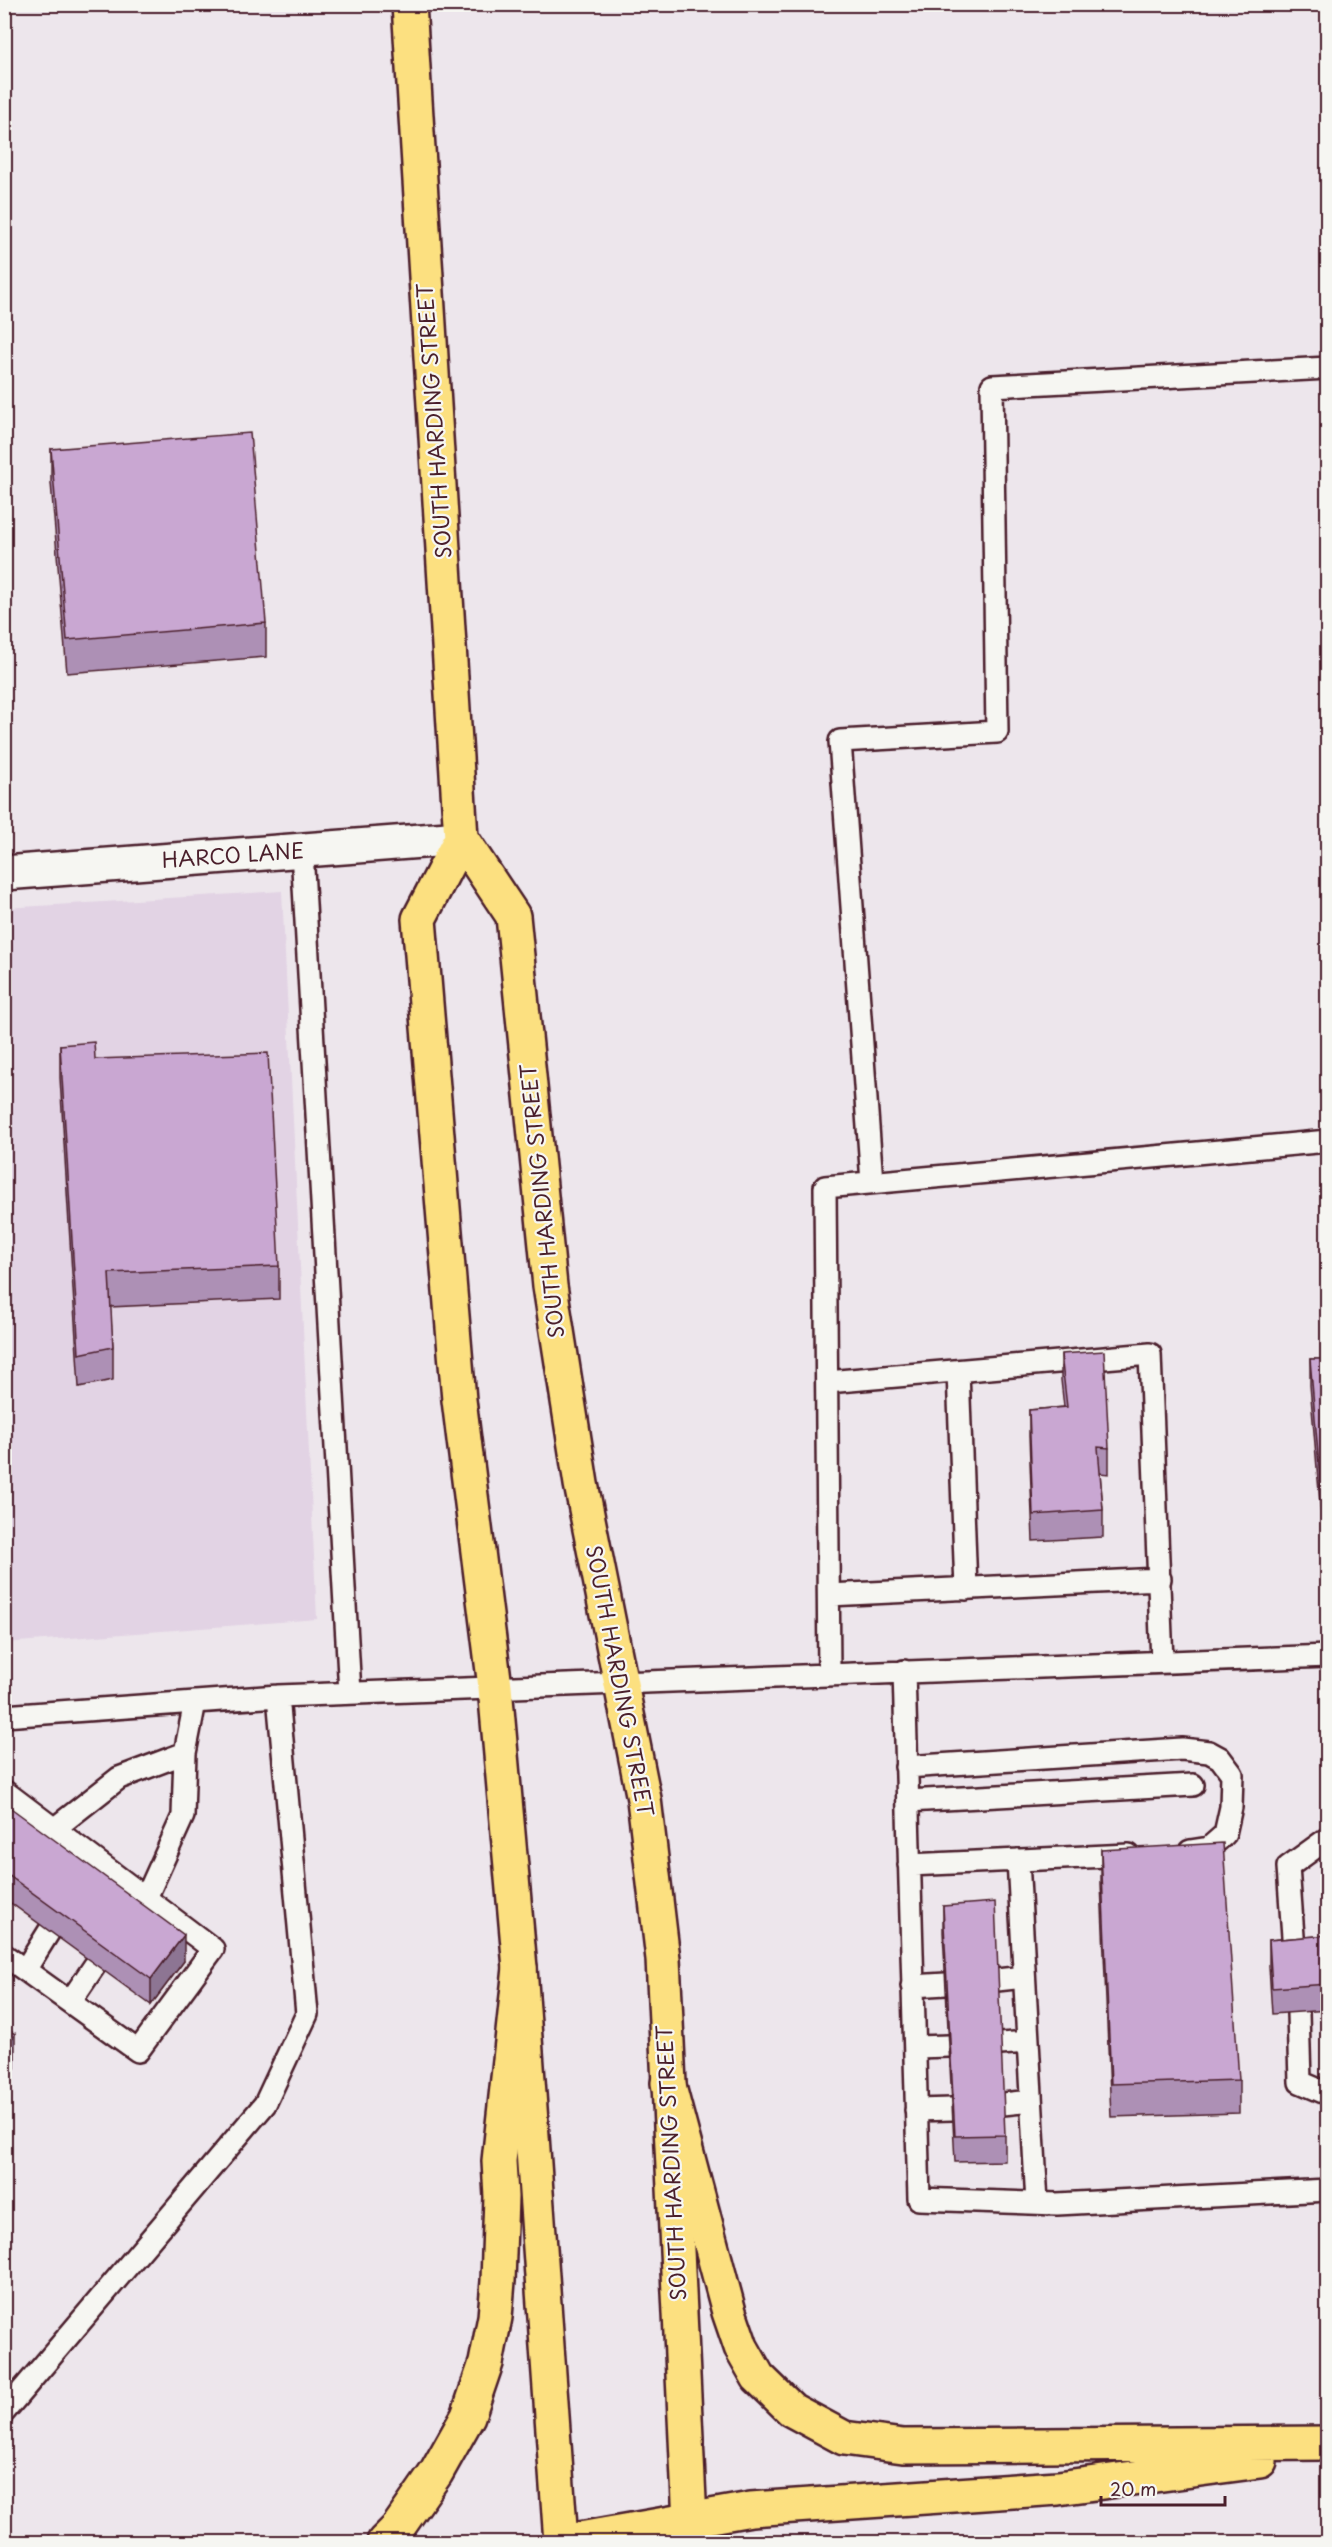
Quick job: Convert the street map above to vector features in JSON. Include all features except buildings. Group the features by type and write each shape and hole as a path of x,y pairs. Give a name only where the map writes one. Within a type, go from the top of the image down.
{"main road":[{"name":"SOUTH HARDING STREET","path":"409,4 461,838 513,916 550,1286 581,1484 644,1799 663,1959 691,2531"},
{"path":"461,838 419,919 459,1400 495,1687 520,1968 562,2542 691,2531 751,2509 1058,2488 1328,2452"},
{"path":"384,2542 398,2529 441,2464 468,2416 486,2363 495,2317 501,2197 499,2161 520,1968"},
{"path":"668,2083 726,2301 741,2348 758,2377 792,2410 844,2438 903,2446 1328,2443"}],"street":[{"name":"HARCO LANE","path":"4,873 461,838"}],"lane":[{"path":"872,1182 840,741 997,732 992,386 1328,368"},
{"path":"302,851 350,1693"},
{"path":"829,1674 825,1187 1328,1141"},
{"path":"827,1382 1150,1354 1162,1662"},
{"path":"958,1371 966,1589"},
{"path":"829,1595 1160,1578"},
{"path":"4,1716 278,1696 621,1681 1328,1656"},
{"path":"904,1671 919,2199 1057,2204 1328,2190"},
{"path":"4,2412 265,2104 307,2014 278,1696"},
{"path":"127,1919 146,1898 183,1816 185,1753 195,1702"},
{"path":"906,1767 1182,1749 1209,1752 1220,1758 1232,1774 1231,1807 1225,1834 1209,1848 1169,1853"},
{"path":"35,1852 54,1829 120,1778 185,1753"},
{"path":"908,1801 1193,1785"},
{"path":"4,1791 54,1829 94,1871 146,1898 213,1949 138,2051 4,1955"},
{"path":"1295,1964 1288,1867 1328,1838"},
{"path":"909,1865 1146,1854"},
{"path":"1018,1860 1037,2203"},
{"path":"25,1970 50,1930"},
{"path":"70,2002 95,1965"},
{"path":"997,1980 1024,1977"},
{"path":"912,1986 946,1984"},
{"path":"1298,2013 1300,2082 1328,2094"},
{"path":"1000,2044 1028,2042"},
{"path":"915,2048 949,2046"},
{"path":"1003,2104 1031,2101"},
{"path":"916,2110 952,2109"}],"shaded area":[{"path":"282,891 317,1619 5,1643 5,908"}]}
